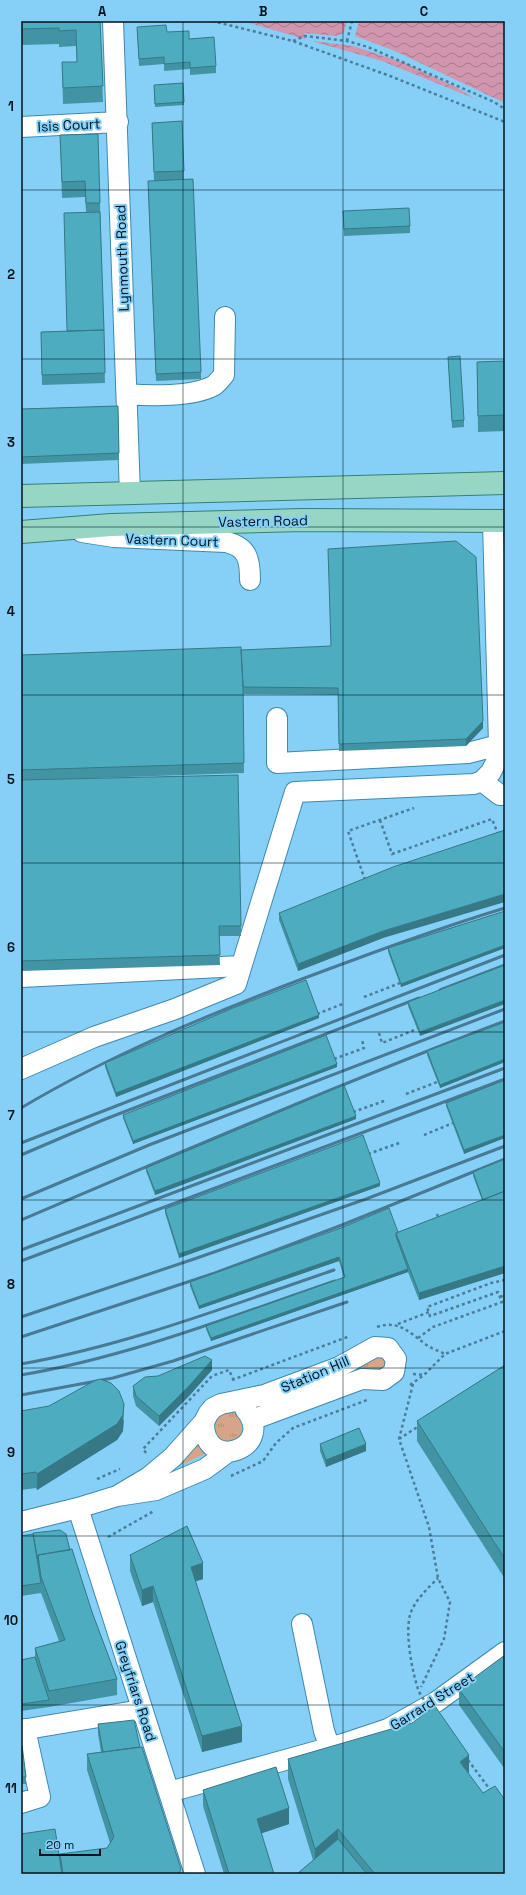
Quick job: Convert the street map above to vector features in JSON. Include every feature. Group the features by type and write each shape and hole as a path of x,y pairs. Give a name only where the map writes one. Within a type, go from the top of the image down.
{"main road":[{"path":"21,496 505,483"},
{"name":"Vastern Road","path":"21,532 111,525 295,520 499,522"}],"street":[{"name":"Lynmouth Road","path":"113,21 118,122 130,494"},
{"name":"Isis Court","path":"21,127 118,122"},
{"path":"127,394 158,396 204,390 215,385 224,375 225,316"},
{"path":"21,1069 94,1037 175,1009 236,984 295,792 432,785 465,786 482,781 491,772 502,748 499,522"},
{"name":"Vastern Court","path":"68,529 114,538 226,542 235,544 242,548 246,554 250,569 250,580"},
{"path":"277,718 277,763 468,753 502,748"},
{"path":"482,781 500,795 505,795"},
{"path":"21,977 241,966"},
{"name":"Station Hill","path":"21,1522 78,1508 117,1496 156,1490 205,1469 228,1452 236,1451 244,1447 250,1441 253,1433 252,1420 362,1379 384,1380 394,1372 396,1359 388,1348 382,1346 375,1347 339,1367 264,1395 221,1404 213,1408 204,1422 173,1457 149,1477 117,1496"},
{"path":"230,1403 238,1404 246,1409 252,1420"},
{"path":"204,1422 204,1431 212,1446 228,1452"},
{"name":"Greyfriars Road","path":"78,1508 195,1874"},
{"path":"302,1624 324,1731 330,1748"},
{"name":"Garrard Street","path":"169,1792 330,1748 388,1729 436,1702 505,1652"},
{"path":"21,1803 40,1797 23,1730 142,1710"}],"path":[{"path":"212,21 293,41 390,76 505,122"},
{"path":"347,41 352,21"},
{"path":"293,41 305,36 347,41 368,48 494,102 505,109"},
{"path":"373,879 366,883 348,831 417,807"},
{"path":"380,820 392,854 492,819 500,838"},
{"path":"490,835 498,832"},
{"path":"364,997 400,983"},
{"path":"317,1014 345,1003"},
{"path":"379,1033 382,1043 417,1028"},
{"path":"334,1059 364,1048 362,1040"},
{"path":"406,1094 437,1082"},
{"path":"353,1112 387,1100"},
{"path":"424,1135 461,1122"},
{"path":"368,1154 402,1142"},
{"path":"437,1214 441,1224"},
{"path":"418,1338 433,1328 502,1302 498,1292 430,1316 427,1307 491,1283 505,1280"},
{"path":"500,1297 505,1295"},
{"path":"397,1325 429,1312"},
{"path":"424,1375 445,1354 505,1331"},
{"path":"430,1347 445,1354"},
{"path":"146,1453 143,1449 212,1376 229,1370 233,1379"},
{"path":"413,1384 399,1439 429,1527 438,1578 450,1602 444,1639 419,1692"},
{"path":"399,1439 425,1422"},
{"path":"433,1714 419,1692 409,1640 410,1615 423,1592 438,1578"},
{"path":"464,1755 496,1797"}],"green space":[{"path":"379,1354 388,1363 383,1370 263,1403"},
{"path":"231,1411 238,1414 245,1430 239,1441 220,1442 213,1431 216,1420 220,1415"},
{"path":"199,1440 209,1452 181,1465 178,1464"}],"water":[{"path":"242,21 505,21 505,111 382,61"}],"pier":[{"path":"347,21 359,21 355,36 395,51 505,103 505,113 487,106 456,87 402,62 353,46 306,40 304,33 337,36 344,33"}],"building":[{"path":"21,21 100,21 103,86 63,88 62,62 77,62 76,30 59,31 59,28 21,29"},
{"path":"166,25 167,32 189,31 189,39 214,37 216,66 190,68 190,62 164,64 164,57 139,59 137,27"},
{"path":"183,83 184,102 155,104 154,85"},
{"path":"182,121 184,171 154,172 152,123"},
{"path":"98,134 100,203 86,203 85,181 62,182 60,135"},
{"path":"193,179 201,372 156,374 148,181"},
{"path":"409,208 410,226 344,229 343,211"},
{"path":"100,212 104,330 67,331 64,213"},
{"path":"104,330 105,373 42,375 41,332"},
{"path":"460,356 464,420 452,421 448,357"},
{"path":"505,361 505,415 478,416 477,362"},
{"path":"118,406 119,453 21,457 21,409"},
{"path":"456,541 476,557 483,721 466,739 339,744 338,688 243,687 241,650 331,646 328,549"},
{"path":"241,647 244,763 21,770 21,655"},
{"path":"238,775 241,926 219,926 220,955 21,961 21,780"},
{"path":"505,830 505,894 383,931 298,964 279,913 393,867"},
{"path":"505,911 505,945 401,984 388,948"},
{"path":"505,965 505,1000 420,1032 408,1002"},
{"path":"306,980 319,1015 116,1093 105,1063 233,1008"},
{"path":"505,1022 505,1059 440,1085 427,1051"},
{"path":"326,1035 337,1064 133,1141 123,1115"},
{"path":"505,1080 505,1135 464,1150 446,1103"},
{"path":"344,1085 356,1116 155,1191 146,1168"},
{"path":"363,1135 380,1183 179,1254 165,1209"},
{"path":"505,1159 505,1191 483,1200 473,1172"},
{"path":"505,1191 505,1266 419,1293 396,1233"},
{"path":"389,1208 398,1232 396,1233 396,1236 408,1269 211,1338 206,1326 345,1277 339,1257 199,1306 190,1282 341,1228"},
{"path":"205,1356 212,1360 159,1416 136,1396 133,1386 145,1377 158,1376"},
{"path":"505,1365 505,1559 417,1421"},
{"path":"100,1379 111,1383 119,1391 124,1404 123,1415 117,1424 37,1474 36,1472 21,1474 21,1411 49,1406"},
{"path":"359,1428 366,1444 326,1460 320,1444"},
{"path":"187,1526 203,1563 191,1567 242,1726 202,1736 153,1586 142,1590 130,1555"},
{"path":"60,1530 66,1534 70,1550 38,1555 38,1562 33,1533"},
{"path":"33,1534 41,1583 21,1586 21,1536"},
{"path":"72,1549 92,1612 117,1679 49,1691 35,1648 65,1640 41,1577 38,1555"},
{"path":"505,1655 505,1751 504,1751 459,1689"},
{"path":"35,1657 49,1700 21,1704 21,1660"},
{"path":"435,1706 469,1755 460,1762 483,1793 495,1786 505,1800 505,1874 375,1874 338,1829 315,1849 288,1759 412,1723"},
{"path":"134,1720 140,1747 103,1752 98,1724"},
{"path":"22,1745 26,1777 21,1777"},
{"path":"142,1747 181,1869 179,1874 63,1874 60,1854 107,1848 114,1837 87,1754"},
{"path":"276,1767 289,1808 257,1819 274,1874 229,1874 203,1790"},
{"path":"55,1829 62,1874 21,1874 21,1834"},
{"path":"338,1839 367,1874 297,1874"}],"railway":[{"path":"21,1108 123,1054 230,1007 377,951 505,908"},
{"path":"21,1143 505,955"},
{"path":"440,990 505,965"},
{"path":"21,1155 103,1120 419,998"},
{"path":"21,1199 149,1145 505,1009"},
{"path":"21,1220 322,1093 505,1021"},
{"path":"21,1250 505,1068"},
{"path":"21,1261 505,1079"},
{"path":"21,1317 366,1199 505,1146"},
{"path":"21,1337 215,1273 342,1225 505,1159"},
{"path":"21,1364 61,1356 140,1335 334,1270"},
{"path":"21,1375 101,1358 140,1347 335,1281"},
{"path":"21,1395 113,1378 173,1361 347,1302"}]}
